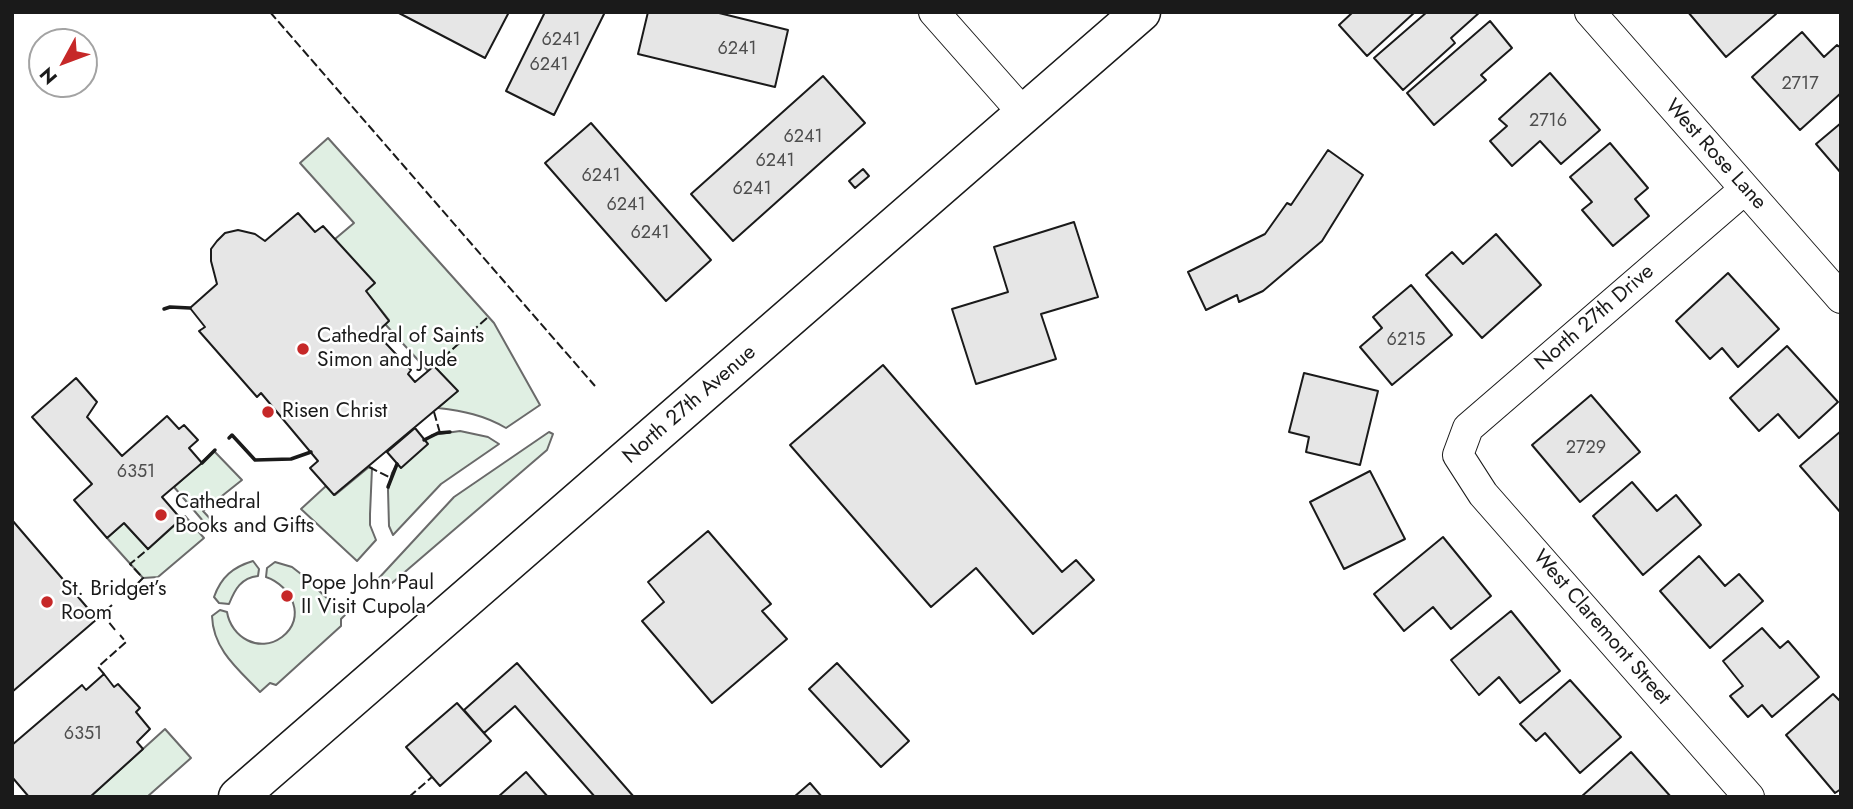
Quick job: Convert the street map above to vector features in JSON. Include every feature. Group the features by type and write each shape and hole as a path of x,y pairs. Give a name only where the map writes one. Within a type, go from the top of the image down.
{"main road":[{"name":"North 27th Avenue","path":"238,797 1141,12"}],"street":[{"path":"934,12 1025,115"},
{"name":"West Rose Lane","path":"1590,12 1841,298"},
{"name":"North 27th Drive","path":"1458,456 1468,428 1745,189"},
{"name":"West Claremont Street","path":"1458,456 1483,494 1749,797"}],"green space":[{"path":"328,138 494,323 540,405 506,428 473,414 438,408 457,391 434,366 428,371 385,324 389,320 366,291 335,239 354,223 300,163"},
{"path":"460,431 488,437 499,444 441,484 393,535 389,526 388,490 397,464 432,435"},
{"path":"549,432 553,434 547,450 392,583 378,579 454,497"},
{"path":"214,451 242,480 203,511 215,524 209,528 174,487"},
{"path":"369,467 372,468 370,525 376,540 357,561 301,509 326,486 335,495"},
{"path":"185,516 204,538 158,577 143,578 107,538 124,523 148,549"},
{"path":"253,561 259,569 258,576 239,585 229,604 219,603 214,597 224,578 239,566"},
{"path":"275,562 292,567 345,615 341,619 341,626 276,685 270,683 260,692 222,649 213,628 212,616 220,610 227,612 234,629 247,640 256,643 273,642 282,637 290,629 295,612 289,595 275,581 266,577 267,568"},
{"path":"165,729 191,758 147,797 90,797"}],"building":[{"path":"397,12 509,12 485,58"},
{"path":"545,12 605,12 554,115 506,91"},
{"path":"648,12 715,12 788,30 775,87 638,54"},
{"path":"1353,12 1415,12 1367,56 1339,25"},
{"path":"1427,12 1480,12 1451,38 1455,43 1403,90 1374,58"},
{"path":"1688,12 1774,12 1776,14 1726,57"},
{"path":"1490,21 1512,48 1481,75 1486,80 1434,125 1407,93"},
{"path":"1802,32 1824,57 1837,45 1841,48 1841,93 1800,130 1752,77"},
{"path":"1550,73 1600,130 1561,164 1540,141 1512,166 1490,141 1507,126 1499,119"},
{"path":"823,76 865,123 733,241 691,194"},
{"path":"591,123 711,260 666,301 545,163"},
{"path":"1841,123 1841,173 1816,144"},
{"path":"1610,143 1648,188 1635,199 1649,216 1613,246 1582,210 1592,202 1570,177"},
{"path":"1328,150 1363,175 1322,241 1263,291 1239,302 1237,295 1206,310 1188,272 1265,234 1287,203 1291,205"},
{"path":"863,169 869,176 855,188 849,181"},
{"name":"Cathedral of Saints Simon and Jude","path":"298,213 315,232 323,226 375,283 366,291 389,321 376,333 411,370 408,374 415,382 434,366 458,391 334,495 310,468 318,461 261,393 257,397 199,331 205,327 190,308 217,284 211,249 225,233 238,230 255,234 265,241"},
{"path":"1074,222 1098,297 1041,314 1056,359 976,384 952,309 1008,292 994,247"},
{"path":"1496,234 1541,285 1482,338 1426,275 1452,252 1463,264"},
{"path":"1728,273 1779,329 1738,367 1722,348 1710,359 1676,321"},
{"path":"1411,285 1452,335 1392,385 1360,347 1382,328 1373,317"},
{"path":"1787,346 1838,402 1799,438 1778,414 1759,431 1730,398"},
{"path":"883,365 1062,572 1076,560 1094,580 1033,634 976,568 931,607 790,445"},
{"path":"1304,373 1378,391 1360,465 1306,452 1309,437 1289,432"},
{"path":"76,378 97,402 87,417 122,456 167,416 179,429 184,425 198,440 189,448 202,463 162,497 181,519 148,549 124,523 107,538 74,500 92,484 32,417"},
{"path":"1591,395 1640,452 1580,502 1532,445"},
{"path":"415,428 428,444 401,468 387,452"},
{"path":"1841,431 1841,513 1800,466"},
{"path":"1370,471 1405,539 1344,569 1310,502"},
{"path":"1632,482 1657,511 1676,495 1701,525 1643,575 1593,516"},
{"path":"12,520 97,619 12,692"},
{"path":"708,531 771,604 762,611 787,639 712,703 642,621 664,602 648,582"},
{"path":"1443,537 1491,596 1451,629 1433,607 1404,631 1374,594"},
{"path":"1699,556 1725,586 1739,574 1763,601 1710,648 1660,591"},
{"path":"1511,611 1560,671 1520,703 1499,677 1479,695 1451,660"},
{"path":"1762,628 1780,648 1788,641 1819,677 1772,717 1762,705 1748,717 1730,696 1743,686 1723,661"},
{"path":"517,663 634,797 595,797 515,706 484,733 464,710"},
{"path":"837,663 909,741 881,767 809,689"},
{"path":"104,674 114,687 118,684 140,708 136,712 150,729 137,742 143,749 90,797 29,797 12,777 12,745 82,685 86,690"},
{"path":"1570,680 1621,737 1580,773 1545,733 1536,741 1520,724"},
{"path":"1833,694 1841,702 1841,789 1835,793 1786,735"},
{"path":"457,703 491,741 440,786 406,747"},
{"path":"1631,752 1671,797 1581,797"},
{"path":"526,772 548,797 498,797"},
{"path":"810,783 822,797 794,797"}],"fence":[{"path":"270,12 595,386"},
{"path":"434,366 488,317"},
{"path":"434,412 440,433"},
{"path":"369,467 391,478"},
{"path":"137,584 143,578 130,564 148,549"},
{"path":"112,605 102,614 116,631"},
{"path":"104,674 98,667 126,642 120,635"},
{"path":"409,797 432,777"}],"wall":[{"path":"164,309 190,308"},
{"path":"424,440 438,433 450,432"},
{"path":"229,438 232,435 255,460 291,459 311,452"},
{"path":"202,463 215,450"},
{"path":"388,487 397,464"}],"place":[{"name":"Cathedral of Saints Simon and Jude","path":"303,349"},
{"name":"Risen Christ","path":"268,412"},
{"name":"Cathedral Books and Gifts","path":"161,515"},
{"name":"Pope John Paul II Visit Cupola","path":"287,596"},
{"name":"St. Bridget’s Room","path":"47,602"}]}
